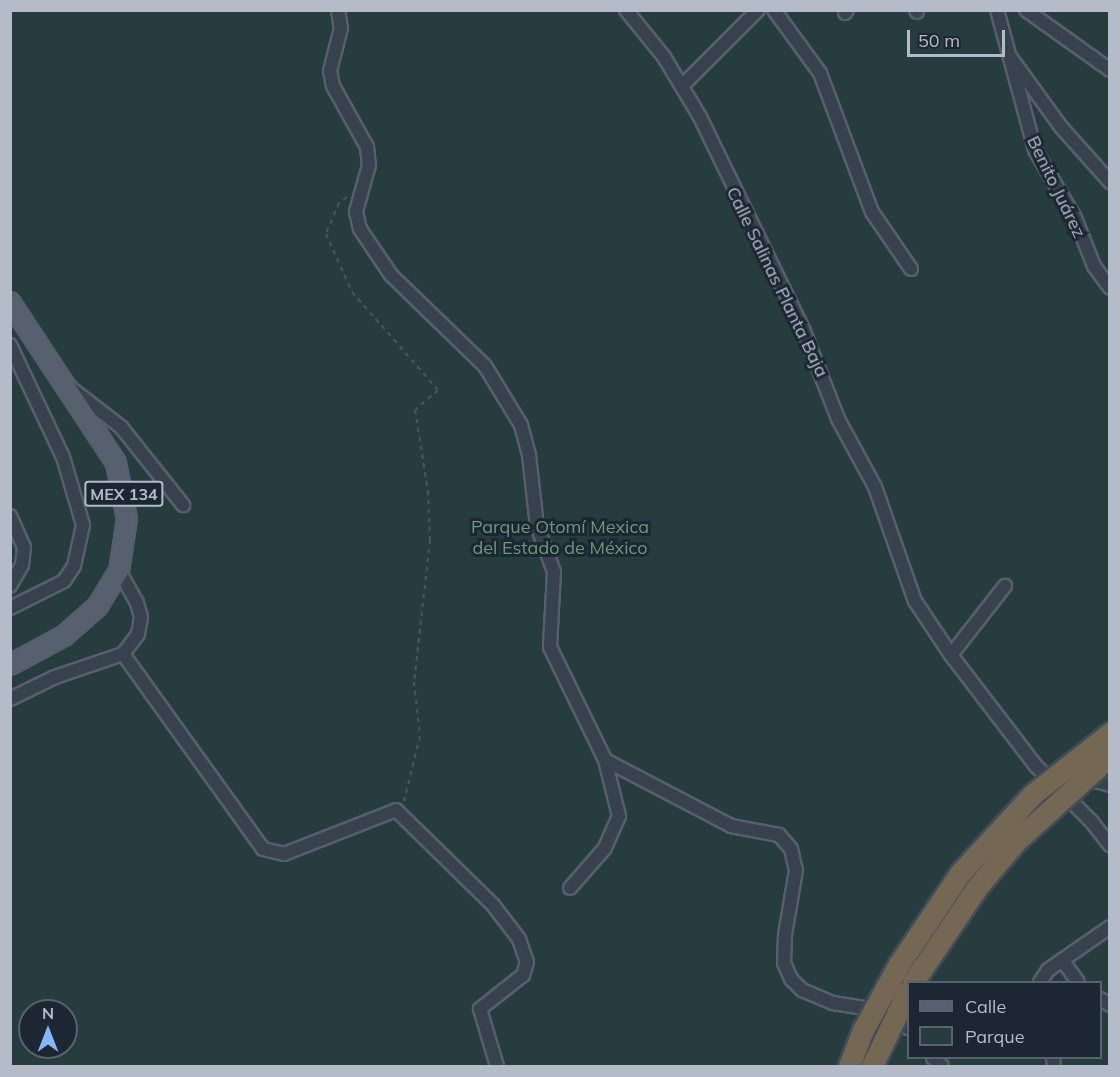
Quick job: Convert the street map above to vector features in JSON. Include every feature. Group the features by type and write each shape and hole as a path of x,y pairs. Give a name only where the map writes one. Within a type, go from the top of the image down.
{"highway":[{"path":"849,1066 863,1030 899,964 961,872 1033,794 1110,733"},
{"path":"914,981 978,886 1015,842 1110,756"},
{"path":"872,1066 907,995"}],"main road":[{"name":"MEX 134","path":"10,302 116,463 127,519 119,571 85,621 10,664"}],"street":[{"path":"338,10 341,28 330,71 333,86 367,147 369,165 361,186 358,220 376,257 485,366 521,425 529,455 537,526 554,572 550,648 605,760 619,816 605,848 570,888"},
{"name":"Calle Salinas Planta Baja","path":"626,10 682,86 803,329 838,419 888,519 915,602 951,655 1036,766 1092,821 1110,845"},
{"path":"682,86 758,10"},
{"path":"774,10 820,73 872,212 911,269"},
{"name":"Benito Juárez","path":"997,10 1035,150 1075,218 1094,266 1110,288"},
{"path":"1026,10 1110,70"},
{"path":"1008,55 1061,127 1110,182"},
{"path":"10,345 63,457 82,525 74,566 64,581 10,608"},
{"path":"65,384 121,427 183,505"},
{"path":"10,516 24,547 22,565 10,586"},
{"path":"10,699 55,677 123,654 138,634 141,617 137,603 119,571"},
{"path":"951,655 1005,586"},
{"path":"123,654 251,836 263,849 284,854 396,810 493,905 519,939 525,953 524,975 480,1009 497,1066"},
{"path":"605,760 731,826 779,835 791,849 795,870 785,935 784,963 791,980 802,990 833,1003 889,1011 907,1026"},
{"path":"1036,766 1110,785"},
{"path":"1041,981 1048,970 1110,927"},
{"path":"1062,960 1077,981"}],"path":[{"path":"361,186 339,203 326,234 352,292 438,390 415,410 428,492 430,540 414,682 420,736 408,797"}],"green space":[{"name":"Parque Otomí Mexica del Estado de México","path":"10,11 1109,11 1109,1066 11,1066"}]}
